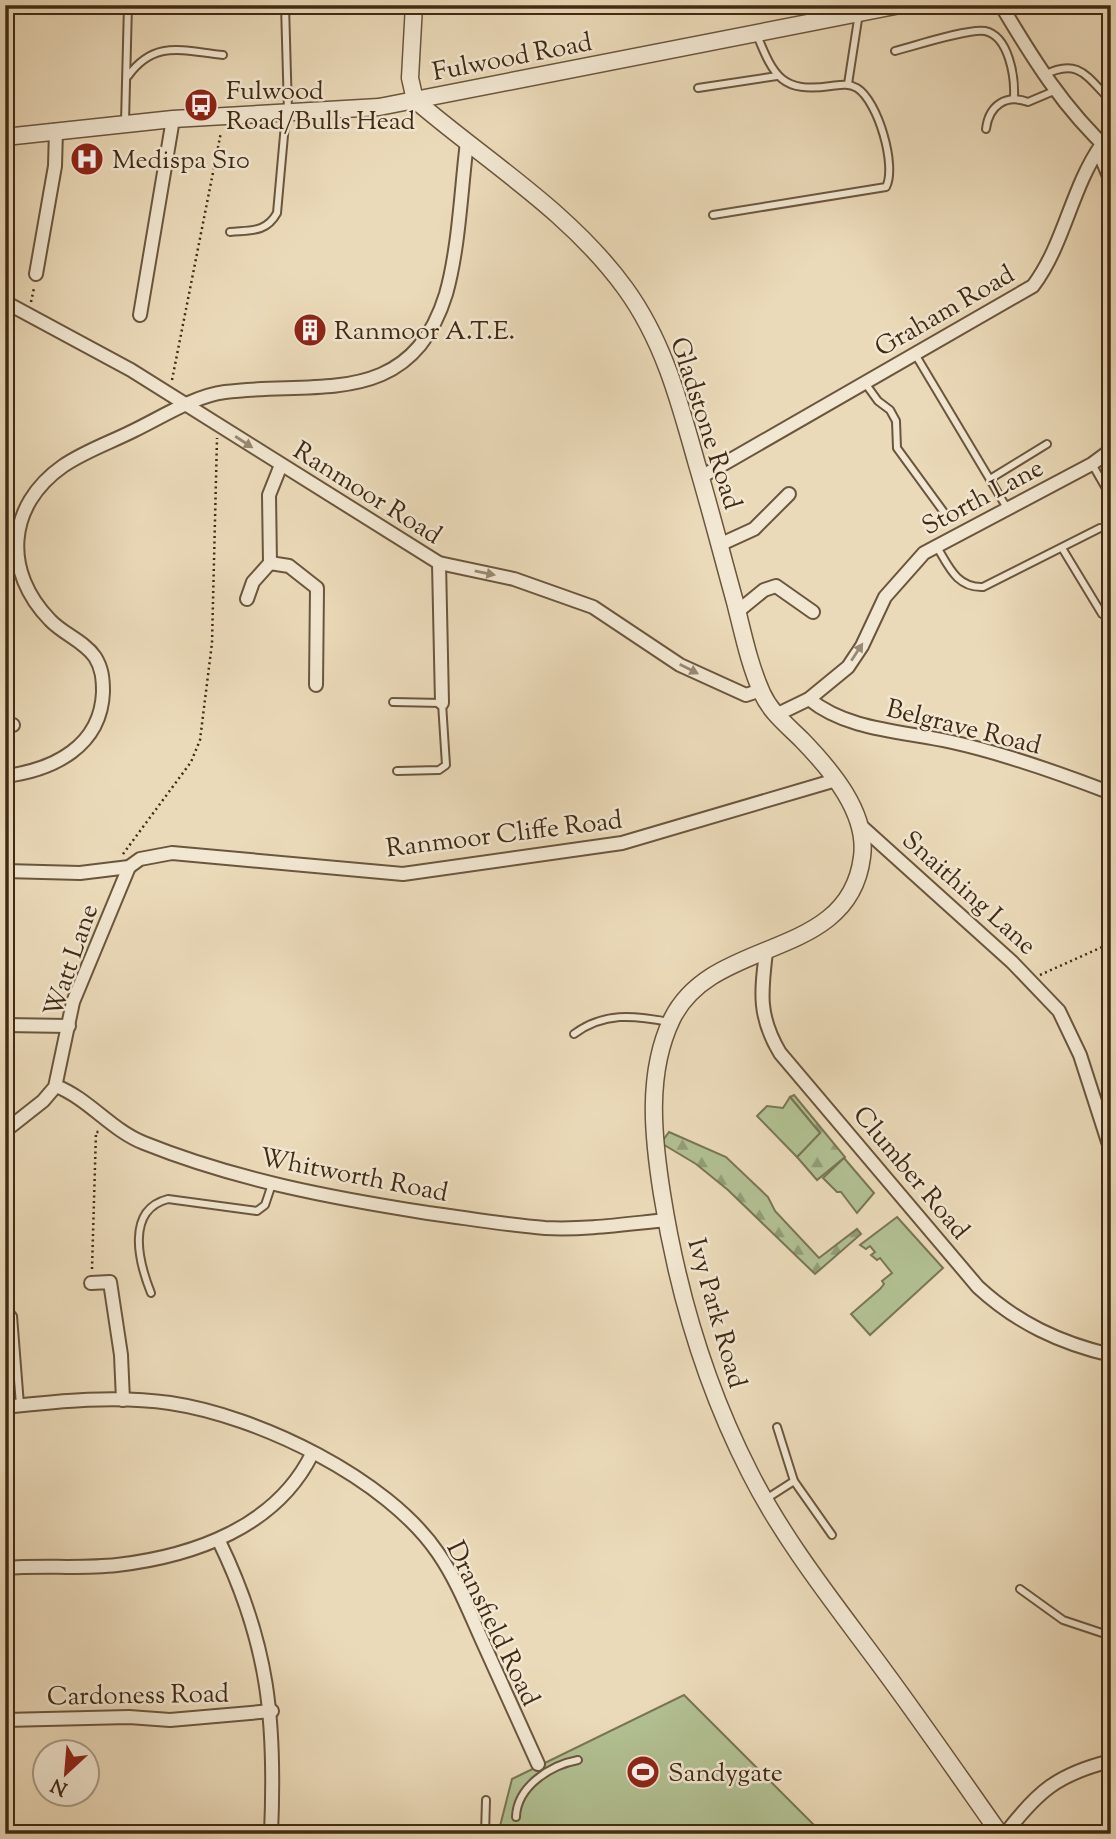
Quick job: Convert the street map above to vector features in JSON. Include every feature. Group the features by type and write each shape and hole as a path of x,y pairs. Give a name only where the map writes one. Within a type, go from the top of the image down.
{"street":[{"path":"414,5 410,78 415,100"},
{"name":"Fulwood Road","path":"5,137 173,119 346,111 415,100 900,5"},
{"path":"1001,5 1054,91 1103,149"},
{"name":"Gladstone Road","path":"415,100 545,204 585,241 625,288 664,354 761,690"},
{"path":"141,316 173,119"},
{"path":"36,274 55,166 56,130"},
{"path":"5,776 56,764 80,748 95,725 102,703 103,677 94,656 53,624 28,593 20,573 16,549 19,525 34,496 60,469 84,452 187,405 223,392 329,389 353,385 396,365 412,352 426,336 446,294 467,142"},
{"name":"Graham Road","path":"701,477 1033,286 1050,263 1086,166 1103,149"},
{"name":"Ranmoor Road","path":"5,302 170,394 439,563 514,579 581,602 680,665 709,680 746,695 761,690"},
{"name":"Storth Lane","path":"776,715 809,699 848,667 862,646 885,597 924,553 1091,464 1111,450"},
{"path":"247,599 253,582 270,563 269,495 281,465"},
{"path":"719,545 754,529 789,494"},
{"path":"270,563 289,566 317,589 316,685"},
{"path":"439,563 442,703"},
{"path":"737,612 764,590 776,586 813,612"},
{"name":"Snaithing Lane","path":"761,690 776,715 836,780 860,825 1030,979 1059,1011 1073,1038 1111,1151"},
{"name":"Belgrave Road","path":"809,699 836,719 976,748 1024,761 1111,793"},
{"name":"Ranmoor Cliffe Road","path":"5,870 80,873 123,867 139,859 172,853 403,874 622,843 836,780"},
{"name":"Ivy Park Road","path":"860,825 863,846 860,869 846,898 811,931 766,952 728,965 701,981 684,998 670,1023 659,1060 654,1111 655,1144 667,1220 688,1310 716,1398 751,1476 827,1594 1003,1834"},
{"name":"Watt Lane","path":"56,1086 73,1002 123,867"},
{"name":"Clumber Road","path":"766,952 762,1012 768,1032 780,1053 970,1277 995,1302 1032,1327 1081,1348 1111,1355"},
{"path":"5,1025 69,1026"},
{"path":"5,1131 43,1101 56,1086"},
{"name":"Whitworth Road","path":"56,1086 72,1092 117,1129 142,1142 272,1184 339,1199 546,1228 596,1227 667,1220"},
{"path":"91,1283 110,1282 121,1355 124,1399"},
{"name":"Dransfield Road","path":"5,1407 124,1399 171,1403 229,1419 350,1472 387,1498 438,1552 456,1583 540,1770"},
{"path":"5,1568 115,1566 172,1556 219,1541 280,1499 302,1475 312,1454"},
{"path":"219,1541 241,1586 256,1630 272,1711 271,1834"},
{"name":"Cardoness Road","path":"5,1720 115,1717 170,1720 272,1711"},
{"path":"1003,1834 1051,1783 1077,1769 1111,1761"}],"lane":[{"path":"125,123 128,5"},
{"path":"230,232 263,229 271,224 277,213 287,113 285,5"},
{"path":"848,84 859,13"},
{"path":"895,51 987,31 999,40 1008,58 1014,97"},
{"path":"713,215 886,187 890,180 883,131 875,110 859,89 848,84 807,90 794,87 777,76 757,33"},
{"path":"126,78 147,55 160,49 223,55"},
{"path":"1044,75 1067,66 1077,67 1111,101"},
{"path":"698,88 777,76"},
{"path":"986,129 993,110 1003,101 1014,97 1028,102 1054,91"},
{"path":"1103,149 1111,189"},
{"path":"915,354 1007,508"},
{"path":"865,383 878,401 890,410 896,421 897,448 943,511"},
{"path":"990,479 1047,444"},
{"path":"1091,464 1111,498"},
{"path":"936,546 962,584 970,588 983,587 1100,528"},
{"path":"1062,548 1102,614"},
{"path":"393,702 442,703 446,765 439,769 397,771"},
{"path":"574,1034 597,1020 608,1017 641,1016 670,1023"},
{"path":"151,1293 141,1267 138,1236 145,1216 157,1202 168,1199 257,1211 265,1205 272,1184"},
{"path":"5,1306 13,1317 20,1405"},
{"path":"777,1427 794,1481 832,1535"},
{"path":"766,1500 794,1481"},
{"path":"1020,1589 1063,1620 1111,1636"},
{"path":"516,1817 516,1807 540,1770 558,1763 578,1760"},
{"path":"485,1834 486,1800"}],"path":[{"path":"170,394 224,116"},
{"path":"28,314 36,274"},
{"path":"123,867 129,843 191,762 200,740 212,643 218,424"},
{"path":"1030,979 1111,943"},
{"path":"91,1283 96,1132"}],"green space":[{"path":"794,1095 845,1157 817,1180 797,1157 820,1133 790,1097"},
{"path":"790,1097 820,1133 797,1157 757,1116 767,1106 783,1108"},
{"path":"669,1132 726,1157 768,1197 775,1211 819,1258 857,1229 861,1234 815,1274 728,1190 696,1164 661,1143"},
{"path":"844,1158 874,1193 857,1213 841,1192 837,1192 823,1178"},
{"path":"897,1217 943,1268 870,1335 851,1314 880,1289 884,1284 882,1281 892,1273 880,1258 877,1260 871,1255 875,1252 870,1246 866,1249 860,1245"},
{"name":"Sandygate","path":"684,1695 823,1834 498,1834 512,1779"}],"place":[{"name":"Fulwood Road/Bulls Head","path":"201,105"},
{"name":"Medispa S10","path":"87,159"},
{"name":"Ranmoor A.T.E.","path":"310,330"},
{"name":"Sandygate","path":"643,1772"}]}
